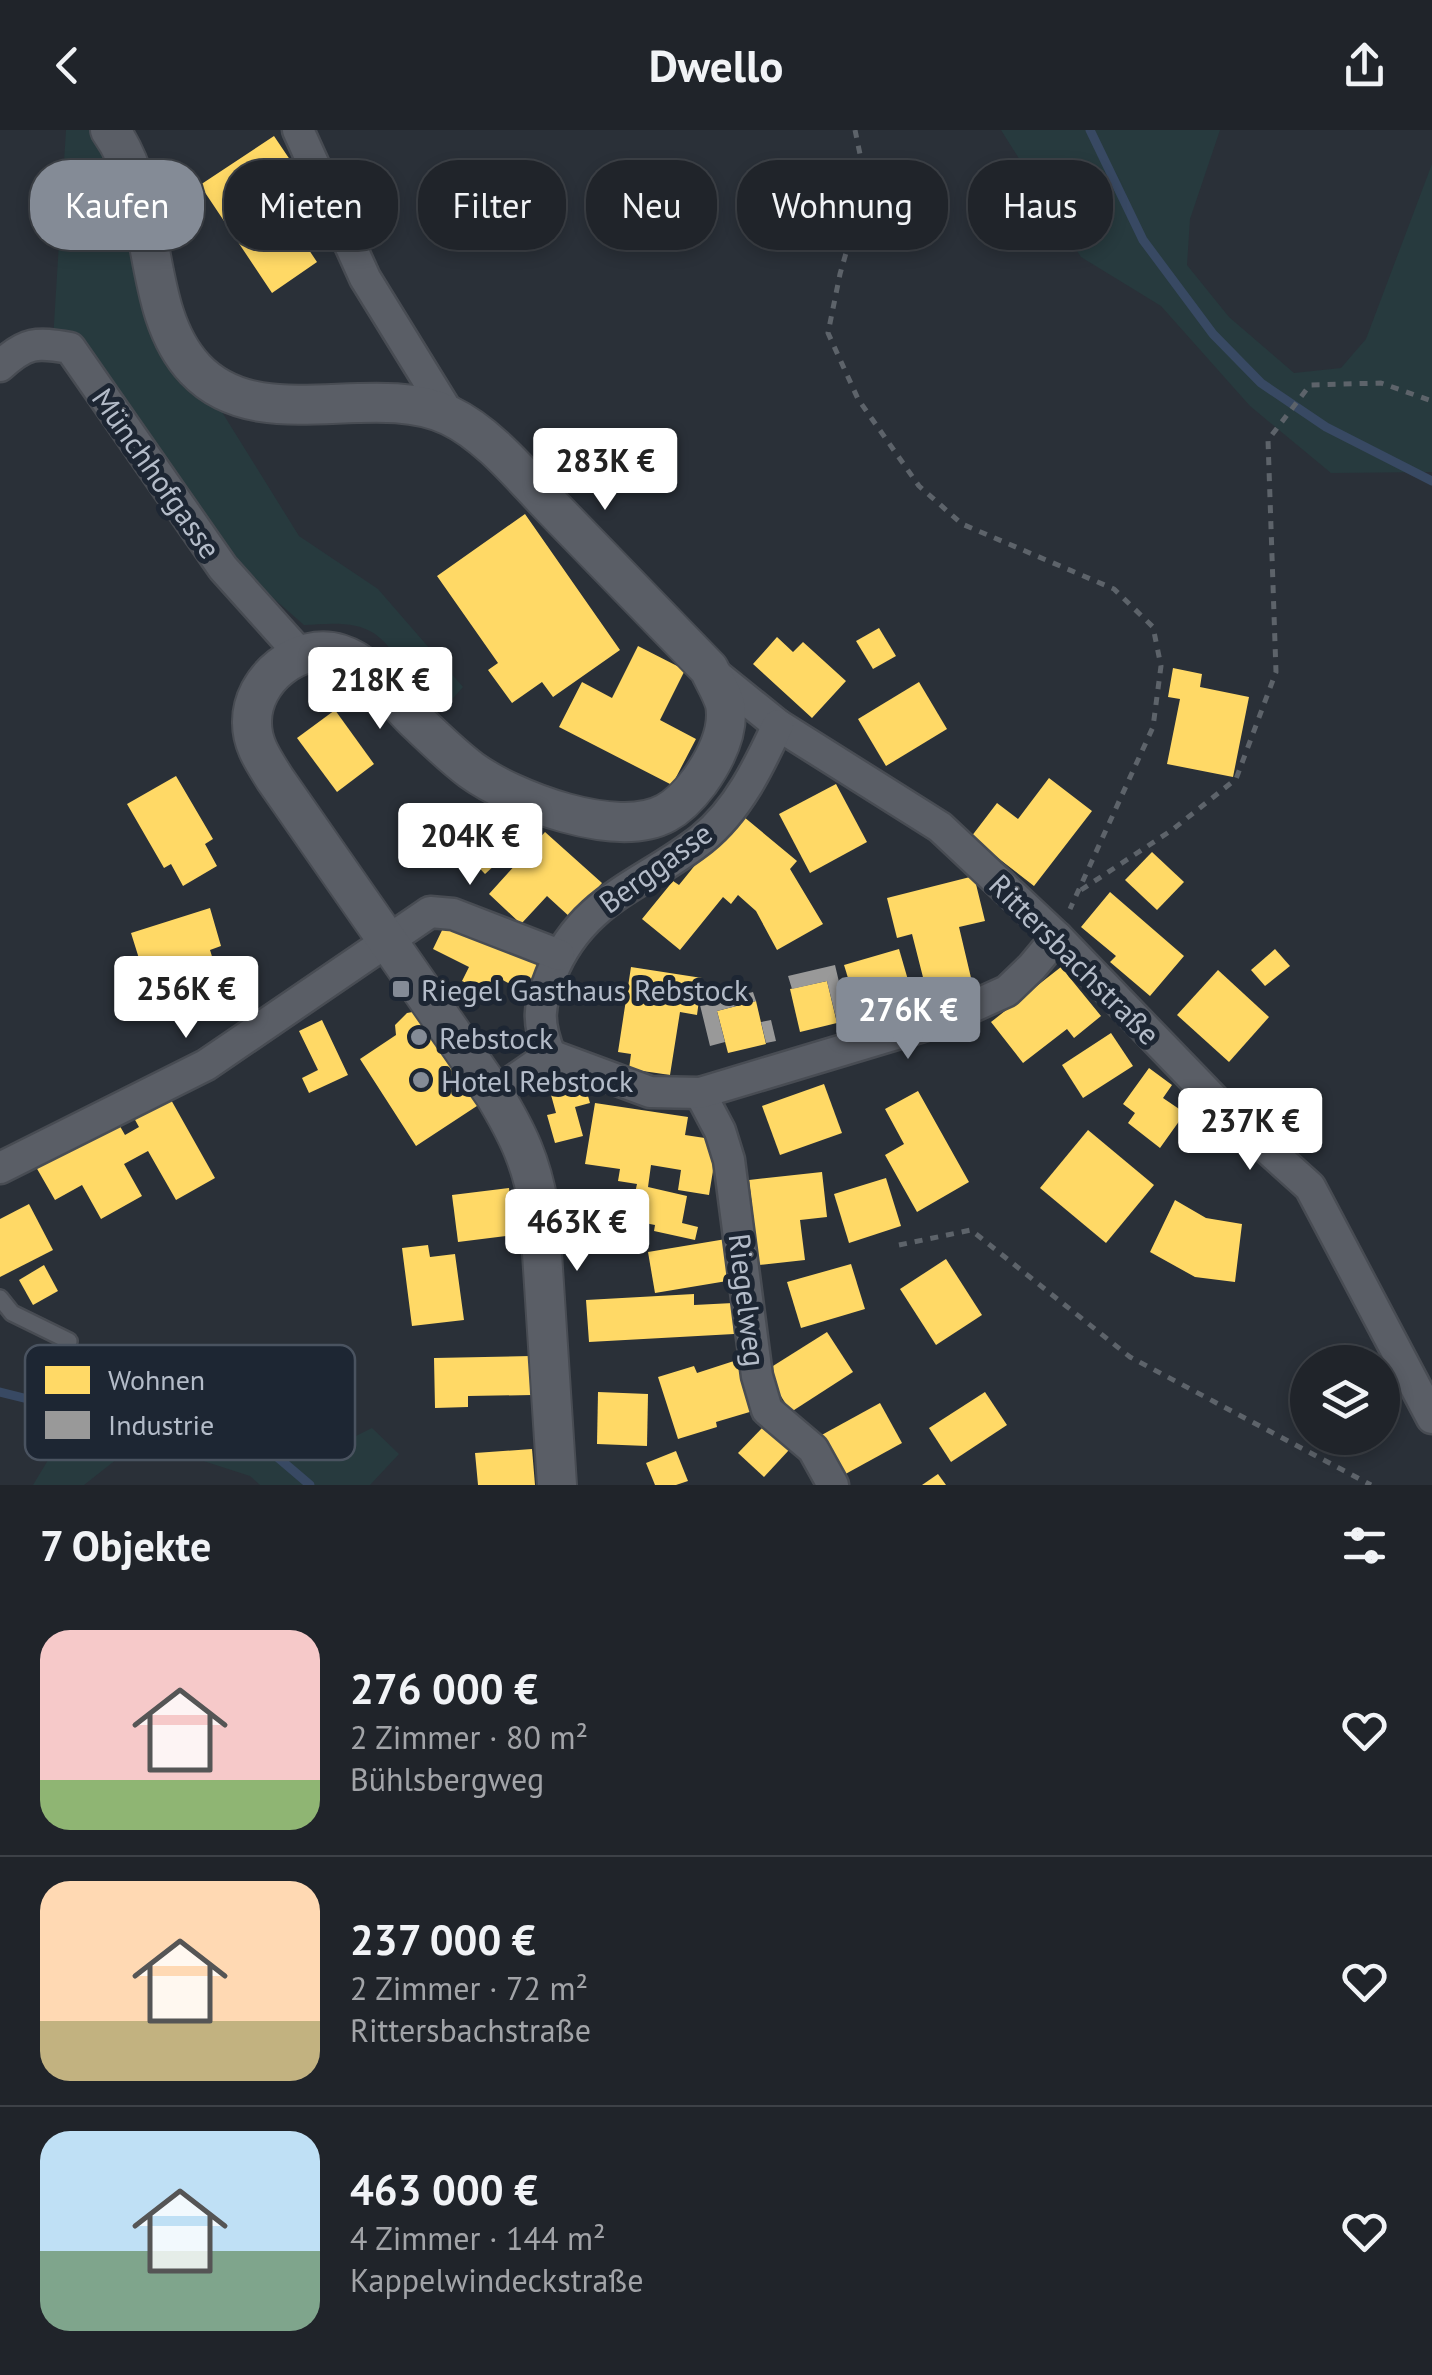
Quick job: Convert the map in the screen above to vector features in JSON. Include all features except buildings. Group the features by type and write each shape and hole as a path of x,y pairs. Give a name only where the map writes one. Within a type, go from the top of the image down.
{"street":[{"path":"110,130 136,177 163,310 176,344 196,372 231,393 272,405 390,404 450,416"},
{"path":"298,130 365,278 450,416 482,439 530,485 710,669 725,704 724,732 710,768 690,794 665,814 638,821 601,821 502,790 470,769 415,720 362,664 341,654 320,650 300,654 277,669 259,694 251,721 256,749 494,1094 526,1154 539,1207 557,1485"},
{"name":"Münchhofgasse","path":"0,366 16,350 38,342 70,348 223,568 300,654"},
{"name":"Rittersbachstraße","path":"710,669 778,725 940,827 1057,936 1220,1106 1310,1187 1432,1418"},
{"name":"Berggasse","path":"550,1055 542,1033 540,1003 559,955 594,910 704,838 753,780 778,725"},
{"path":"0,1168 206,1065 430,912 454,914 559,955"},
{"path":"494,1094 550,1055 650,1092 700,1094 943,1020 1007,991 1057,936"},
{"name":"Riegelweg","path":"700,1094 730,1160 757,1376 767,1410 813,1449 833,1485"}],"lane":[{"path":"0,1298 12,1312 68,1341"}],"path":[{"path":"855,130 866,183 828,333 858,399 919,486 962,524 1114,589 1153,626 1162,666 1154,727 1057,936"},
{"path":"1079,892 1172,830 1236,779 1276,672 1268,440 1310,384 1381,383 1432,401"},
{"path":"900,1244 972,1230 1130,1357 1371,1485"}],"green space":[{"path":"66,130 91,130 110,160 64,160"},
{"path":"1001,130 1220,130 1190,219 1187,265 1229,317 1294,373 1341,368 1366,339 1432,164 1432,472 1331,473 1250,406 1161,306 1081,257 1077,250 1113,250 1113,160 1020,160"},
{"path":"59,250 149,250 212,396 299,536 378,589 463,687 447,705 433,700 413,683 393,652 375,634 350,625 304,625 231,561 53,340"},
{"path":"372,1428 399,1454 370,1485 260,1485 250,1476 200,1460 355,1460 355,1436"},
{"path":"48,1460 116,1460 84,1485 33,1485"}],"waterway":[{"path":"1090,130 1143,240 1213,334 1261,383 1326,427 1432,481"},
{"path":"0,1392 25,1398"},
{"path":"281,1460 310,1485"}],"place":[{"name":"Riegel Gasthaus Rebstock","path":"401,989"},
{"name":"Rebstock","path":"419,1037"},
{"name":"Hotel Rebstock","path":"421,1080"}]}
